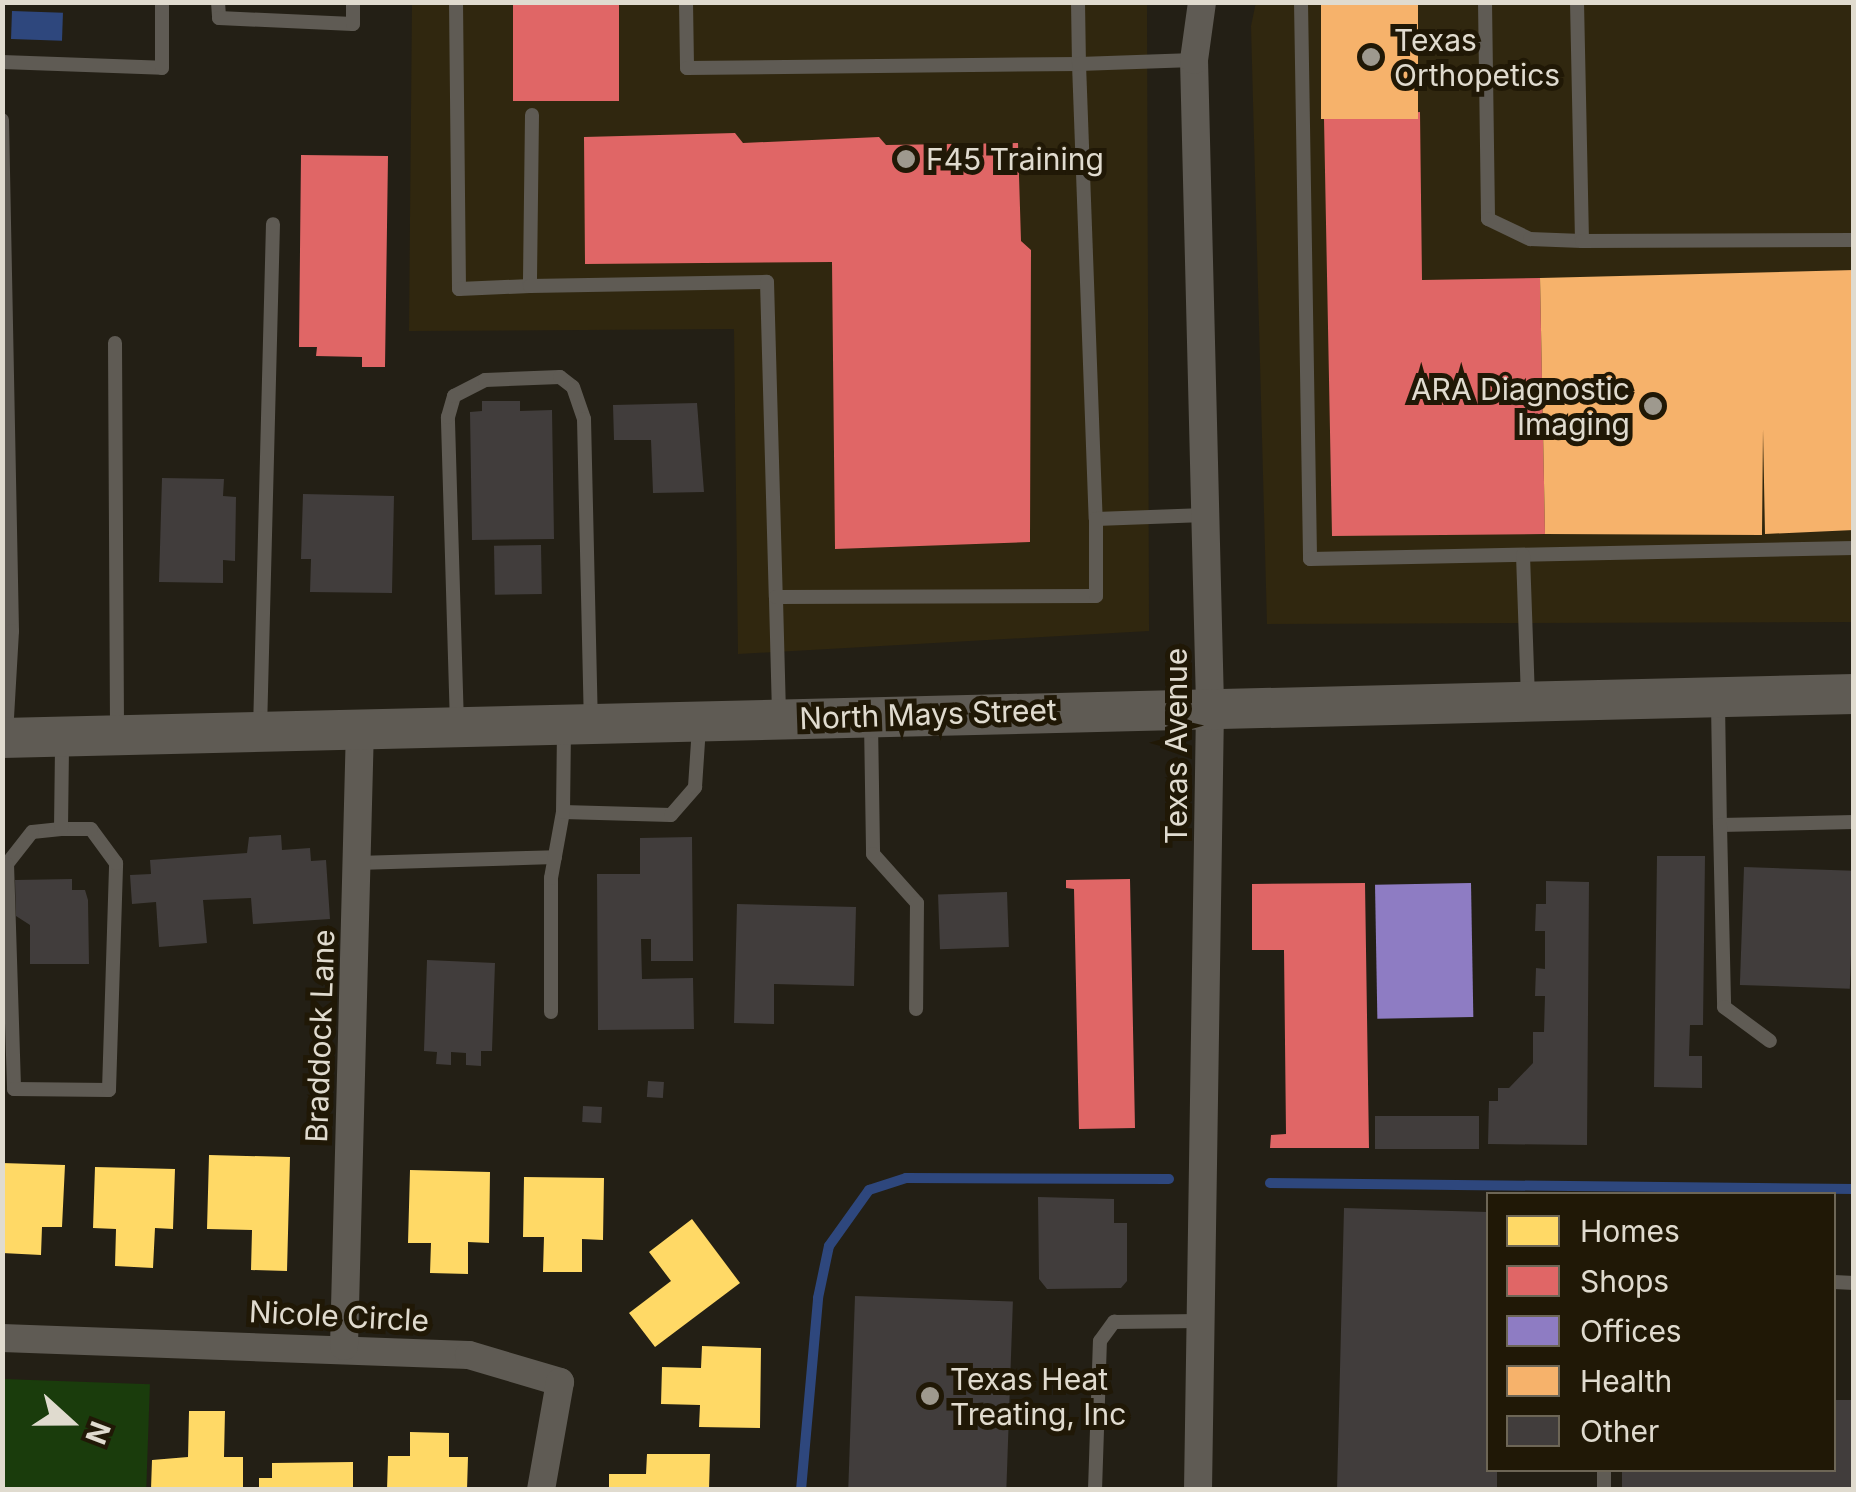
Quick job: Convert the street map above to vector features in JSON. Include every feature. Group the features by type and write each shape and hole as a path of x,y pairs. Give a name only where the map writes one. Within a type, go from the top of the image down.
{"main road":[{"name":"North Mays Street","path":"4,738 1210,705 1854,694"}],"street":[{"name":"Texas Avenue","path":"1198,1490 1210,705 1194,60 1202,2"},
{"name":"Braddock Lane","path":"344,1346 360,728"},
{"name":"Nicole Circle","path":"2,1338 344,1346 469,1355 560,1382 540,1490"}],"lane":[{"path":"2,62 162,68 162,2"},
{"path":"218,2 219,18 353,24 353,2"},
{"path":"456,2 459,290 767,282 779,718"},
{"path":"686,2 687,68 1194,60"},
{"path":"776,597 1096,596 1078,2"},
{"path":"1301,2 1310,559 1854,548"},
{"path":"1485,2 1488,220 1530,239 1854,240"},
{"path":"1577,2 1582,241"},
{"path":"530,286 532,115"},
{"path":"2,120 12,611 4,738"},
{"path":"260,731 272,224"},
{"path":"115,343 117,735"},
{"path":"456,726 451,406 454,396 485,380 560,377 573,386 584,419 578,723 555,857 551,1012"},
{"path":"1096,518 1205,515"},
{"path":"1523,555 1528,701"},
{"path":"1718,697 1724,1007 1770,1041"},
{"path":"871,716 873,854 917,903 916,1008"},
{"path":"563,812 671,815 695,787 699,720"},
{"path":"61,829 62,736"},
{"path":"1720,825 1854,822"},
{"path":"91,828 116,863 109,1090 14,1089 7,864 32,832 61,829 91,828"},
{"path":"357,863 555,857"},
{"path":"1095,1490 1100,1341 1114,1322 1200,1321"}],"shaded area":[{"path":"1256,2 1853,3 1853,622 1267,624 1251,26"},
{"path":"412,3 1147,3 1149,631 738,654 734,329 409,331"}],"green space":[{"path":"3,1379 150,1384 146,1490 2,1489"}],"water":[{"path":"12,11 63,13 62,41 11,39"}],"building: Homes":[{"path":"209,1155 290,1157 287,1271 251,1270 252,1230 207,1229"},
{"path":"2,1163 65,1165 62,1227 42,1227 41,1255 2,1253"},
{"path":"95,1167 175,1169 173,1229 155,1228 153,1268 115,1266 116,1229 93,1228"},
{"path":"410,1170 490,1172 489,1243 468,1242 468,1274 430,1273 431,1243 408,1243"},
{"path":"524,1177 604,1178 603,1240 582,1239 582,1272 543,1272 544,1237 523,1237"},
{"path":"692,1219 740,1283 655,1347 629,1313 671,1281 649,1252"},
{"path":"702,1346 761,1348 760,1428 699,1427 700,1405 661,1404 662,1367 701,1368"},
{"path":"189,1411 225,1411 224,1457 243,1457 243,1490 151,1489 152,1460 188,1457"},
{"path":"410,1432 449,1433 449,1457 468,1457 467,1490 387,1490 388,1456 410,1456"},
{"path":"647,1454 710,1454 709,1490 609,1490 609,1474 646,1474"},
{"path":"353,1462 353,1490 259,1490 259,1478 272,1478 272,1463"}],"building: Shops":[{"path":"513,2 619,2 619,101 513,101"},
{"path":"1420,112 1422,280 1540,278 1545,534 1332,536 1324,119"},
{"path":"735,133 743,143 879,137 886,145 1018,143 1021,241 1031,250 1030,542 835,549 832,262 585,264 584,137"},
{"path":"301,155 388,156 385,367 362,367 362,357 316,356 317,347 299,347"},
{"path":"1130,879 1135,1128 1079,1129 1074,889 1066,888 1066,880"},
{"path":"1365,883 1369,1148 1270,1148 1271,1135 1286,1134 1284,950 1252,950 1252,884"}],"building: Offices":[{"path":"1471,883 1473,1017 1377,1019 1375,885"}],"building: Health":[{"name":"Texas Orthopetics","path":"1321,2 1418,2 1418,119 1321,119"},
{"name":"ARA Diagnostic Imaging","path":"1854,270 1854,530 1765,534 1763,429 1762,535 1545,534 1540,278"}],"building: Other":[{"path":"482,401 520,401 520,411 552,410 554,539 472,540 470,412 482,411"},
{"path":"697,403 704,492 653,493 651,440 614,440 613,405"},
{"path":"162,478 224,479 223,496 236,497 235,561 223,560 223,583 159,582"},
{"path":"303,494 394,496 392,593 310,592 311,559 301,559"},
{"path":"541,545 542,594 495,595 494,546"},
{"path":"281,835 282,850 310,848 311,861 326,860 330,919 253,924 251,898 203,900 207,943 159,947 156,902 132,904 130,875 151,874 150,860 247,853 249,837"},
{"path":"692,837 693,961 651,961 651,939 641,939 642,979 693,978 694,1029 598,1030 597,874 640,874 640,838"},
{"path":"1657,856 1705,856 1703,1025 1690,1025 1689,1056 1702,1056 1702,1088 1654,1087"},
{"path":"1744,867 1854,871 1850,989 1740,985"},
{"path":"72,879 72,890 85,890 88,900 89,964 30,964 30,925 16,916 15,880"},
{"path":"1546,881 1589,882 1587,1145 1488,1144 1489,1101 1498,1101 1498,1088 1509,1088 1533,1063 1533,1032 1544,1032 1545,996 1535,996 1536,968 1545,969 1545,931 1535,931 1536,904 1546,904"},
{"path":"1007,892 1009,947 940,949 938,894"},
{"path":"737,904 856,907 854,986 774,984 774,1024 734,1023"},
{"path":"427,960 495,963 492,1051 481,1051 481,1066 466,1065 466,1053 451,1052 451,1065 436,1064 437,1052 424,1051"},
{"path":"648,1081 664,1082 663,1098 647,1097"},
{"path":"583,1106 602,1107 601,1123 582,1122"},
{"path":"1375,1116 1479,1116 1479,1149 1375,1149"},
{"name":"Texas Heat Treating, Inc","path":"1038,1197 1114,1199 1114,1223 1127,1223 1127,1281 1121,1288 1047,1289 1039,1279"},
{"path":"1344,1208 1486,1212 1486,1472 1497,1472 1497,1490 1337,1490"},
{"name":"Texas Heat Treating, Inc","path":"855,1296 1013,1302 1006,1490 848,1490"},
{"path":"1836,1400 1854,1400 1853,1490 1622,1490 1622,1472 1836,1472"}],"waterway":[{"path":"801,1490 818,1298 829,1246 869,1190 906,1178 1169,1179"},
{"path":"1270,1183 1854,1189"}],"place":[{"name":"Texas Orthopetics","path":"1371,57"},
{"name":"F45 Training","path":"906,159"},
{"name":"ARA Diagnostic Imaging","path":"1653,406"},
{"name":"Texas Heat Treating, Inc","path":"930,1396"}]}
